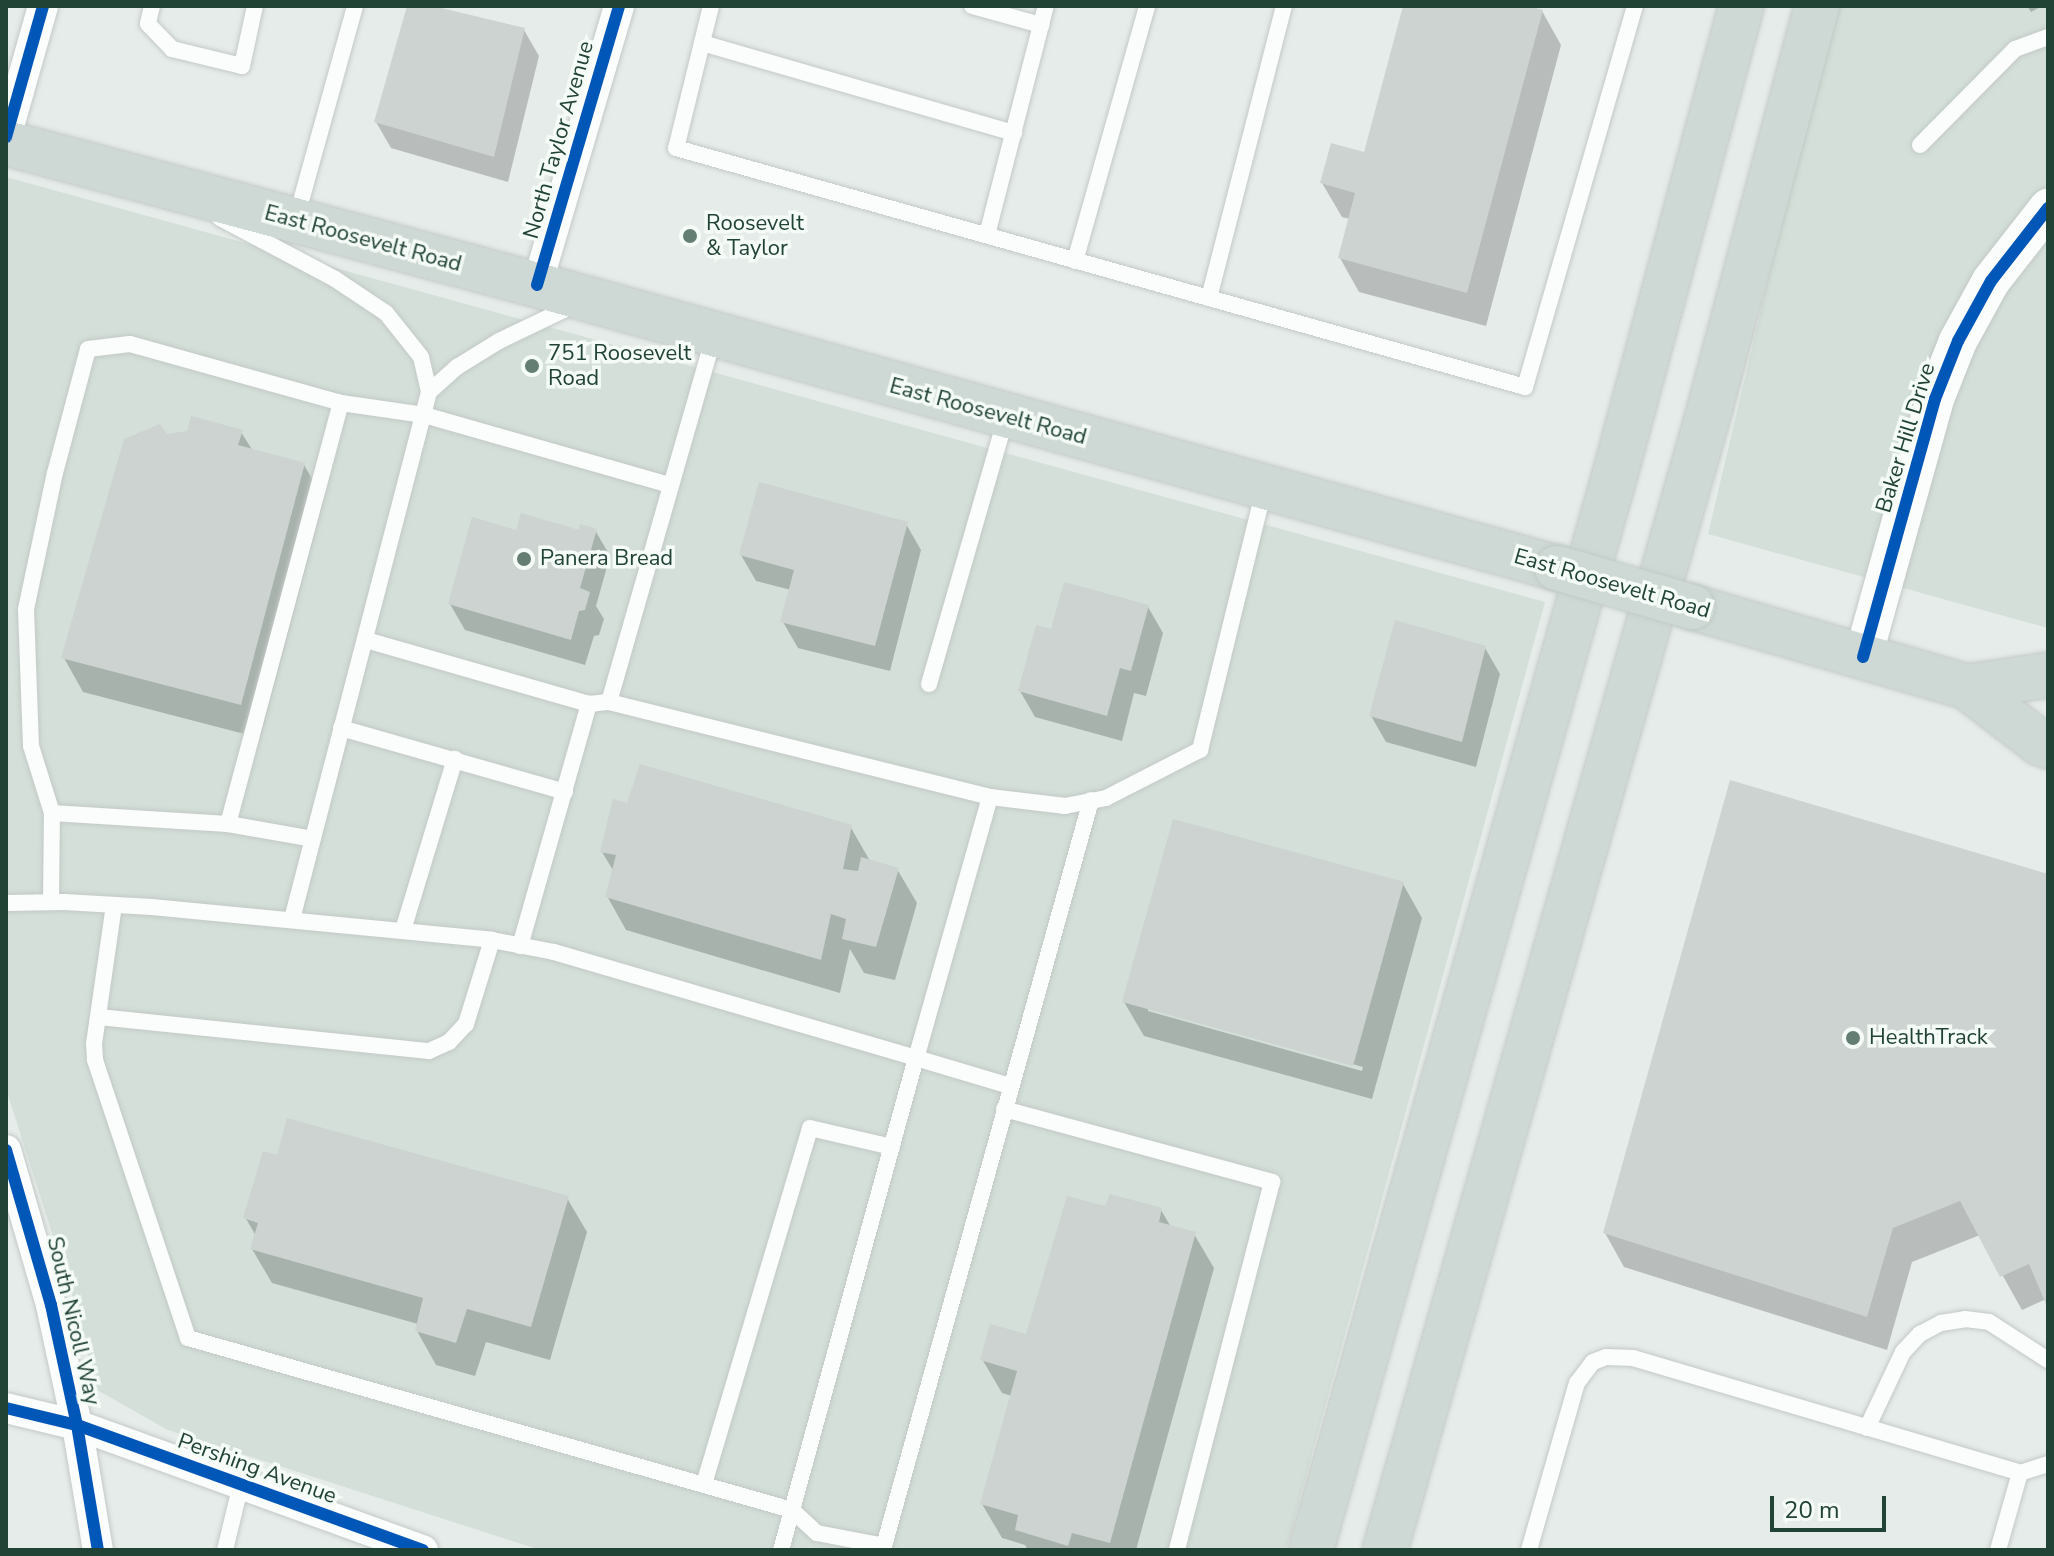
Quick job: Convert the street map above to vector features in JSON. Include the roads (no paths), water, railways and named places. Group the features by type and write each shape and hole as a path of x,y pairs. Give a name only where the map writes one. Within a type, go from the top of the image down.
{"main road":[{"path":"1311,1550 1610,493 1741,6"},
{"path":"1385,1550 1684,500 1817,6"},
{"name":"East Roosevelt Road","path":"6,143 537,285 714,337 1557,568 1967,687 2048,746"},
{"name":"East Roosevelt Road","path":"1967,687 2048,675"}],"street":[{"path":"6,137 43,6"},
{"name":"North Taylor Avenue","path":"537,285 619,6"},
{"name":"Baker Hill Drive","path":"1863,657 1935,399 1958,341 1991,281 2048,208"},
{"name":"South Nicoll Way","path":"6,1150 48,1292 77,1425 98,1550"},
{"name":"Pershing Avenue","path":"6,1408 77,1425 423,1550"}],"lane":[{"path":"152,6 148,24 172,49 242,66 255,6"},
{"path":"296,221 355,6"},
{"path":"711,6 676,148 1525,387 1635,6"},
{"path":"972,6 1041,25"},
{"path":"987,235 1046,6"},
{"path":"1075,261 1147,6"},
{"path":"1209,298 1284,6"},
{"path":"1920,145 2015,49 2048,37"},
{"path":"702,43 1014,133"},
{"path":"151,182 335,279 386,313 421,357 429,392 292,919"},
{"path":"429,392 457,367 499,341 586,299"},
{"path":"609,702 714,337"},
{"path":"51,902 52,813 31,746 26,609 55,473 88,349 130,344 341,403 424,415 670,485"},
{"path":"228,824 341,403"},
{"path":"929,684 1006,417"},
{"path":"366,640 589,704 609,702 990,797 1065,806 1106,798 1200,750 1264,487"},
{"path":"520,946 589,704"},
{"path":"341,728 565,792"},
{"path":"403,930 455,759"},
{"path":"781,1550 990,797"},
{"path":"114,905 95,1060 188,1338 792,1510 817,1533 892,1548 1010,1086 1091,800"},
{"path":"52,813 228,824 313,839"},
{"path":"6,903 114,905 292,919 492,940 554,952 1010,1086"},
{"path":"99,1017 363,1041 429,1051 449,1042 466,1024 492,940"},
{"path":"1004,1109 1272,1182 1177,1550"},
{"path":"704,1484 810,1128 892,1147"},
{"path":"1867,1428 1903,1352 1920,1334 1941,1323 1965,1319 1989,1322 2048,1360"},
{"path":"1529,1550 1577,1383 1593,1362 1606,1357 1633,1358 2020,1473 2048,1464"},
{"path":"1998,1550 2020,1473"},
{"path":"225,1550 241,1484"}],"place":[{"name":"Roosevelt & Taylor","path":"690,236"},
{"name":"751 Roosevelt Road","path":"532,366"},
{"name":"Panera Bread","path":"524,559"},
{"name":"HealthTrack","path":"1853,1038"}]}
